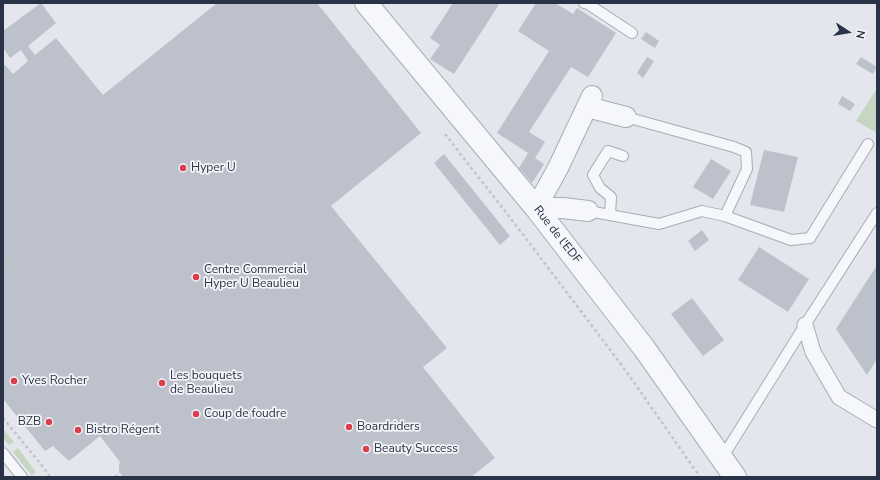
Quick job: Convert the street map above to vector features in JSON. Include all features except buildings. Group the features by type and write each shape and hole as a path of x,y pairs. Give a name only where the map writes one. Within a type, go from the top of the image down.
{"street":[{"name":"Rue de l'EDF","path":"366,3 536,208 644,348 735,477"},
{"path":"588,211 563,208 536,208 558,168 590,102 626,117"},
{"path":"805,325 813,352 839,396 877,420"}],"lane":[{"path":"584,3 588,4 632,34"},
{"path":"626,117 734,147 746,152 748,168 725,216"},
{"path":"588,211 659,224 702,211 725,216 790,240 810,238 868,144"},
{"path":"610,215 611,197 600,188 593,175 608,150 622,156"},
{"path":"722,458 877,213"},
{"path":"3,453 22,477"}],"path":[{"path":"444,132 626,371 700,477"},
{"path":"3,257 182,477"},
{"path":"36,296 72,268"},
{"path":"280,378 279,425 321,477"},
{"path":"3,418 50,477"},
{"path":"208,477 279,425"},
{"path":"115,477 155,445"}],"green space":[{"path":"877,88 877,133 856,121"},
{"path":"3,429 14,442 9,445 3,438"},
{"path":"18,448 36,472 32,476 13,452"}],"place":[{"name":"Hyper U","path":"183,168"},
{"name":"Centre Commercial Hyper U Beaulieu","path":"196,277"},
{"name":"Yves Rocher","path":"14,381"},
{"name":"Les bouquets de Beaulieu","path":"162,383"},
{"name":"Coup de foudre","path":"196,414"},
{"name":"BZB","path":"49,422"},
{"name":"Boardriders","path":"349,427"},
{"name":"Bistro Régent","path":"78,430"},
{"name":"Beauty Success","path":"366,449"}]}
